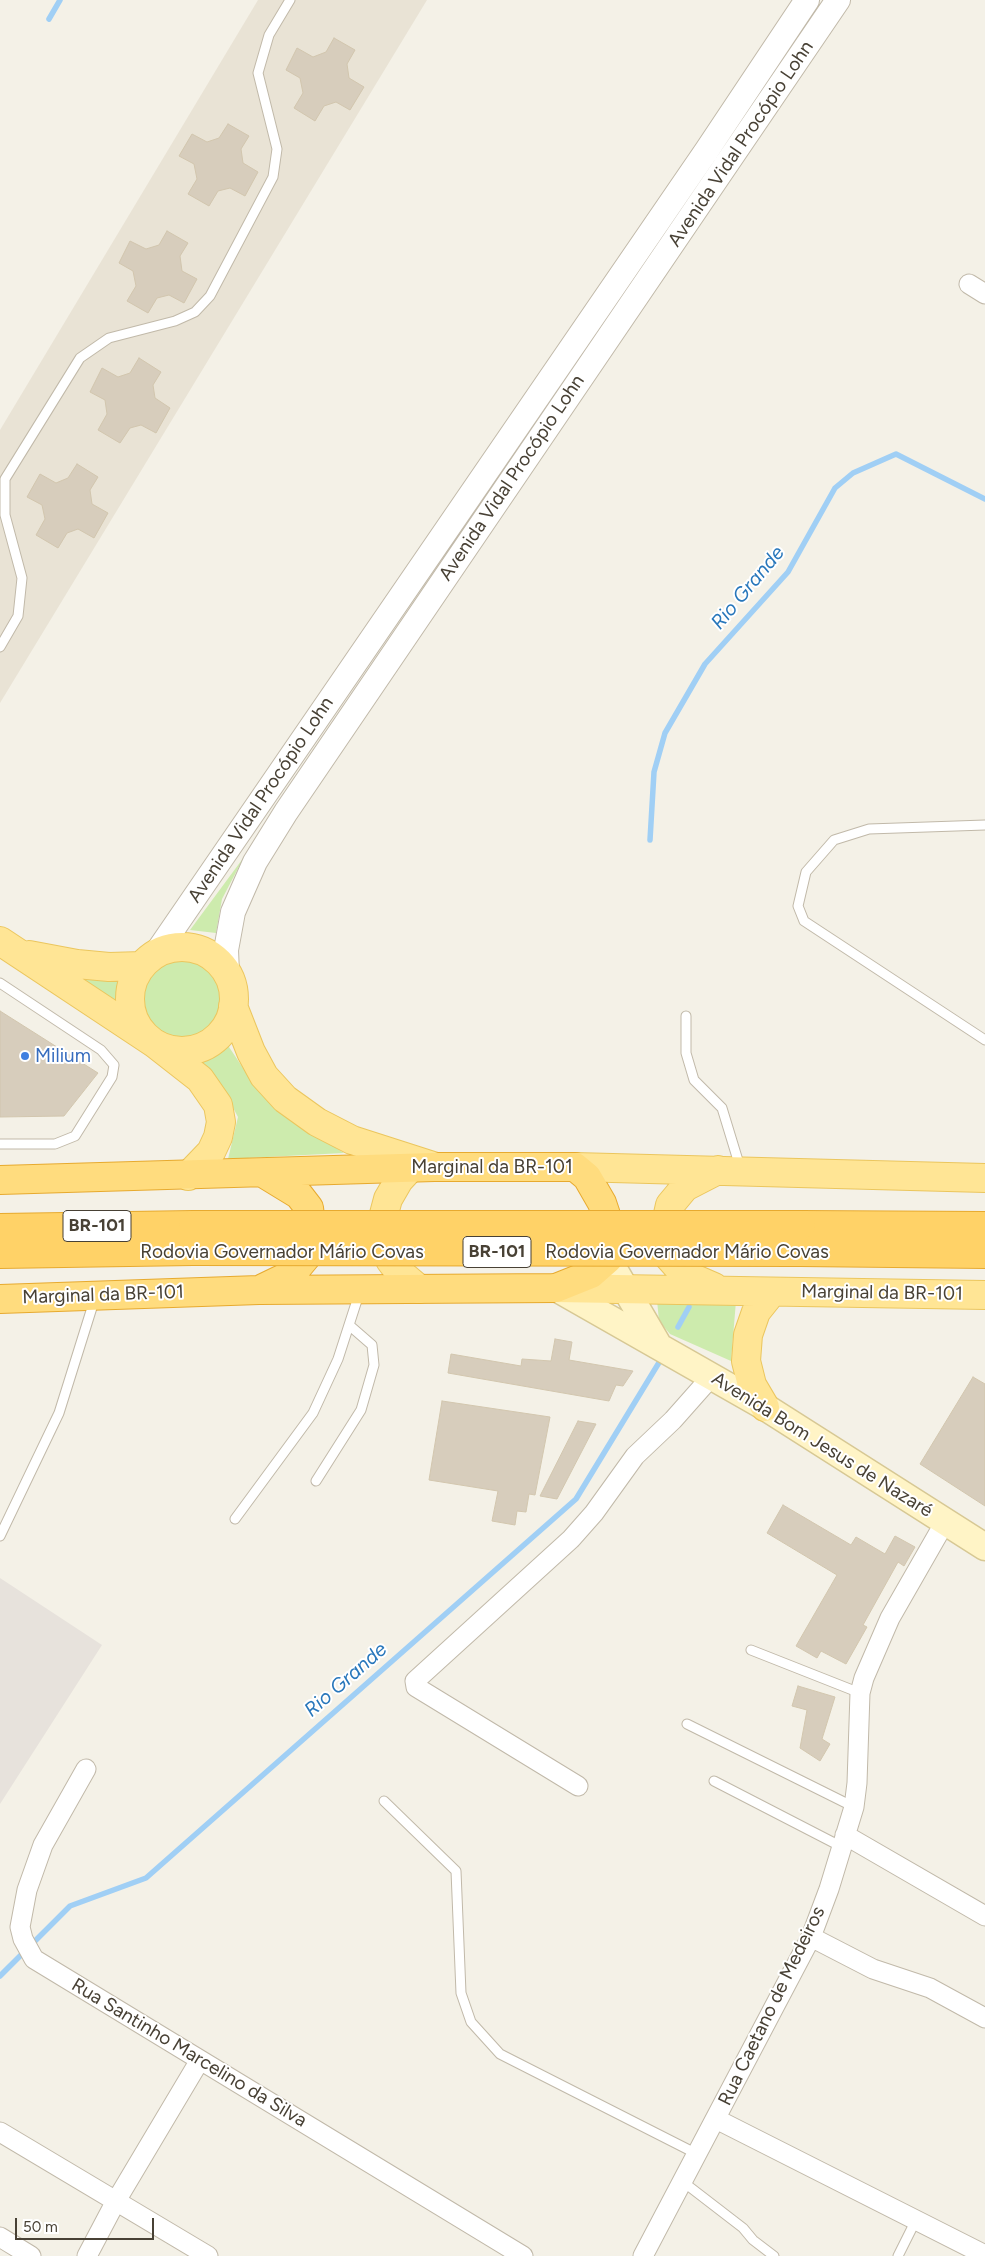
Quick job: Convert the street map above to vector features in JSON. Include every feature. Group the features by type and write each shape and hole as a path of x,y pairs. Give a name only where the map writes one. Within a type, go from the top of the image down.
{"highway":[{"name":"Marginal da BR-101","path":"0,1180 188,1176 423,1167 576,1167"},
{"path":"556,1288 591,1274 608,1259 611,1240 609,1224 602,1203 587,1177 576,1167"},
{"path":"259,1290 275,1284 292,1274 307,1256 312,1233 309,1208 299,1195 263,1173"},
{"name":"Rodovia Governador Mário Covas","path":"0,1228 193,1225 801,1239 985,1254"},
{"name":"Rodovia Governador Mário Covas","path":"0,1254 801,1239 985,1226"},
{"name":"Marginal da BR-101","path":"0,1299 259,1290 556,1288"}],"main road":[{"path":"9,947 77,964 109,967 148,961 170,948 187,947 203,951 217,960 228,973 233,989 233,1006 228,1023 218,1037 204,1046 187,1051 170,1050 154,1043 141,1031 133,1016 130,999 133,982 148,961"},
{"path":"9,947 154,1043 200,1078 218,1105 220,1122 218,1137 211,1152 188,1176"},
{"path":"233,1006 251,1052 264,1076 285,1099 317,1122 352,1140 423,1167"},
{"path":"419,1289 399,1272 390,1260 385,1239 384,1214 388,1199 399,1180 423,1167"},
{"name":"Marginal da BR-101","path":"576,1167 985,1178"},
{"path":"728,1291 703,1284 684,1274 667,1254 664,1232 670,1205 685,1187 730,1170"},
{"name":"Avenida Bom Jesus de Nazaré","path":"608,1259 658,1346"},
{"name":"Marginal da BR-101","path":"556,1288 985,1295"},
{"name":"Avenida Bom Jesus de Nazaré","path":"556,1288 765,1407 985,1547"},
{"path":"765,1407 752,1385 746,1361 748,1335 756,1312 772,1292"}],"street":[{"name":"Avenida Vidal Procópio Lohn","path":"148,961 707,150 807,0"},
{"name":"Avenida Vidal Procópio Lohn","path":"228,973 226,950 233,912 255,862 286,812 838,0"},
{"path":"707,150 728,164"},
{"path":"969,284 985,294"},
{"path":"578,1786 416,1687 415,1681 571,1539 594,1513 635,1456 673,1420 712,1376"},
{"name":"Rua Caetano de Medeiros","path":"643,2256 811,1938 829,1889 854,1807 857,1783 860,1693 864,1678 890,1618 945,1522"},
{"name":"Rua Santinho Marcelino da Silva","path":"86,1768 43,1845 21,1911 20,1927 23,1939 34,1959 522,2256"},
{"path":"844,1841 985,1916"},
{"path":"811,1938 873,1969 930,1988 985,2018"},
{"path":"87,2256 116,2201 200,2060"},
{"path":"716,2119 985,2255"},
{"path":"0,2132 208,2256"},
{"path":"0,2237 31,2256"}],"lane":[{"path":"0,647 18,616 22,578 5,515 5,479 80,358 109,338 175,321 195,312 210,296 273,177 277,149 258,73 269,35 290,0"},
{"path":"985,825 869,829 834,840 806,872 798,906 804,921 985,1040"},
{"path":"0,983 101,1050 114,1064 112,1077 75,1136 55,1144 0,1144"},
{"path":"686,1016 686,1053 694,1080 722,1108 730,1170"},
{"path":"235,1520 313,1413 338,1359 360,1289"},
{"path":"0,1536 59,1413 89,1322 95,1295"},
{"path":"316,1481 360,1410 374,1365 372,1345 349,1325"},
{"path":"750,1650 860,1693"},
{"path":"687,1724 854,1807"},
{"path":"714,1782 844,1841"},
{"path":"384,1801 456,1871 461,1993 471,2022 500,2054 536,2074 697,2154"},
{"path":"682,2181 743,2228 753,2240 774,2256"},
{"path":"898,2256 916,2220"}],"shaded area":[{"path":"258,0 427,0 0,703 0,430"},
{"path":"0,1578 102,1645 0,1804"}],"green space":[{"path":"244,857 222,899 216,933 190,930"},
{"path":"184,958 199,961 212,970 221,983 224,998 221,1013 212,1026 199,1035 184,1038 169,1035 156,1026 147,1013 144,998 147,983 156,970 169,961"},
{"path":"68,975 125,977 120,999 122,1009"},
{"path":"225,1041 245,1071 265,1094 293,1121 344,1153 228,1159 238,1117 221,1085 196,1060 215,1053"},
{"path":"657,1300 736,1301 731,1361 670,1334 659,1321"}],"building":[{"path":"334,38 355,50 347,64 349,78 364,87 350,110 336,102 324,106 315,121 294,108 303,93 300,78 286,70 297,48 313,57 326,52"},
{"path":"228,124 249,136 241,149 243,163 258,172 245,196 230,188 218,191 209,206 188,194 197,179 194,164 179,156 192,134 207,142 219,138"},
{"path":"167,231 188,243 180,256 182,271 197,279 184,303 169,295 157,298 148,313 127,301 136,286 133,271 119,263 130,241 146,249 159,245"},
{"path":"139,358 161,372 153,385 155,398 170,408 156,433 141,425 130,428 120,443 98,430 107,414 105,400 90,392 102,368 118,377 130,373"},
{"path":"77,464 98,477 90,490 92,504 108,513 94,538 78,529 67,533 58,548 36,535 45,519 42,505 27,497 40,474 56,483 68,478"},
{"path":"0,1011 98,1073 64,1116 0,1117"},
{"path":"555,1339 572,1342 569,1360 633,1371 623,1386 616,1385 609,1401 448,1373 451,1354 521,1366 522,1359 551,1361"},
{"path":"973,1377 985,1384 985,1506 920,1464"},
{"path":"442,1401 550,1417 535,1495 529,1494 526,1512 517,1511 515,1525 492,1521 498,1491 429,1480"},
{"path":"578,1421 596,1424 557,1499 540,1496"},
{"path":"783,1505 851,1545 856,1537 885,1554 895,1536 915,1547 904,1566 898,1562 863,1625 867,1627 846,1664 821,1651 817,1658 796,1646 837,1575 767,1533"},
{"path":"798,1686 835,1697 822,1739 830,1744 820,1761 800,1748 807,1710 792,1706"}],"waterway":[{"path":"49,19 60,0"},
{"name":"Rio Grande","path":"650,840 654,772 665,733 705,664 788,572 835,488 853,473 896,454 985,499"},
{"name":"Rio Grande","path":"678,1327 689,1307"},
{"name":"Rio Grande","path":"0,1976 70,1906 146,1878 576,1499 663,1356"}],"place":[{"name":"Milium","path":"25,1056"}]}
